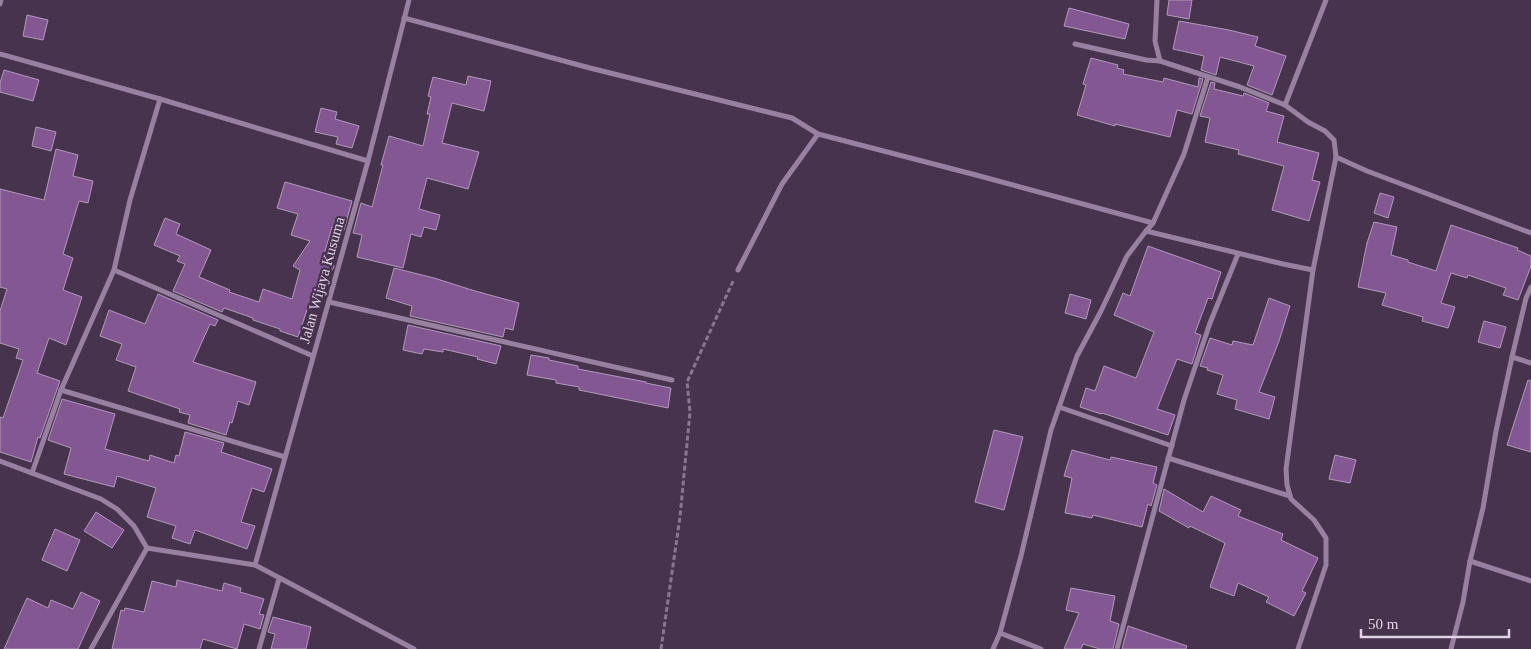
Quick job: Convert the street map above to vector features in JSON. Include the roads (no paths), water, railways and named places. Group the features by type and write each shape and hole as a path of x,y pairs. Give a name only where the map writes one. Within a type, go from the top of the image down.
{"street":[{"path":"0,4 1,0"},
{"name":"Jalan Wijaya Kusuma","path":"255,565 368,161 409,0"},
{"path":"1156,0 1155,41 1160,61"},
{"path":"1285,105 1326,0"},
{"path":"404,18 590,68 792,118 818,134 1152,223"},
{"path":"1075,44 1146,60 1160,61 1240,87 1285,105 1308,122 1325,131 1334,140 1336,156 1313,270 1286,469 1287,485 1291,499 1314,520 1326,538 1326,565 1298,649"},
{"path":"0,54 368,161"},
{"path":"993,649 1000,633 1021,556 1051,430 1078,356 1127,256 1152,223 1184,154 1208,77"},
{"path":"32,473 61,390 114,270 130,200 160,99"},
{"path":"738,270 782,184 818,134"},
{"path":"1336,156 1367,171 1531,233"},
{"path":"1146,231 1313,270"},
{"path":"1117,649 1184,400 1210,323 1238,254"},
{"path":"114,270 313,356"},
{"path":"1452,649 1483,508 1496,431 1512,357 1526,298 1531,287"},
{"path":"328,302 672,380"},
{"path":"1512,357 1531,363"},
{"path":"61,390 285,457"},
{"path":"1059,407 1172,446"},
{"path":"1168,458 1290,496"},
{"path":"0,461 101,498 117,509 134,526 147,548"},
{"path":"147,548 255,565 414,649"},
{"path":"91,649 147,548"},
{"path":"1470,561 1531,581"},
{"path":"259,649 279,579"},
{"path":"1000,633 1041,649"}]}
